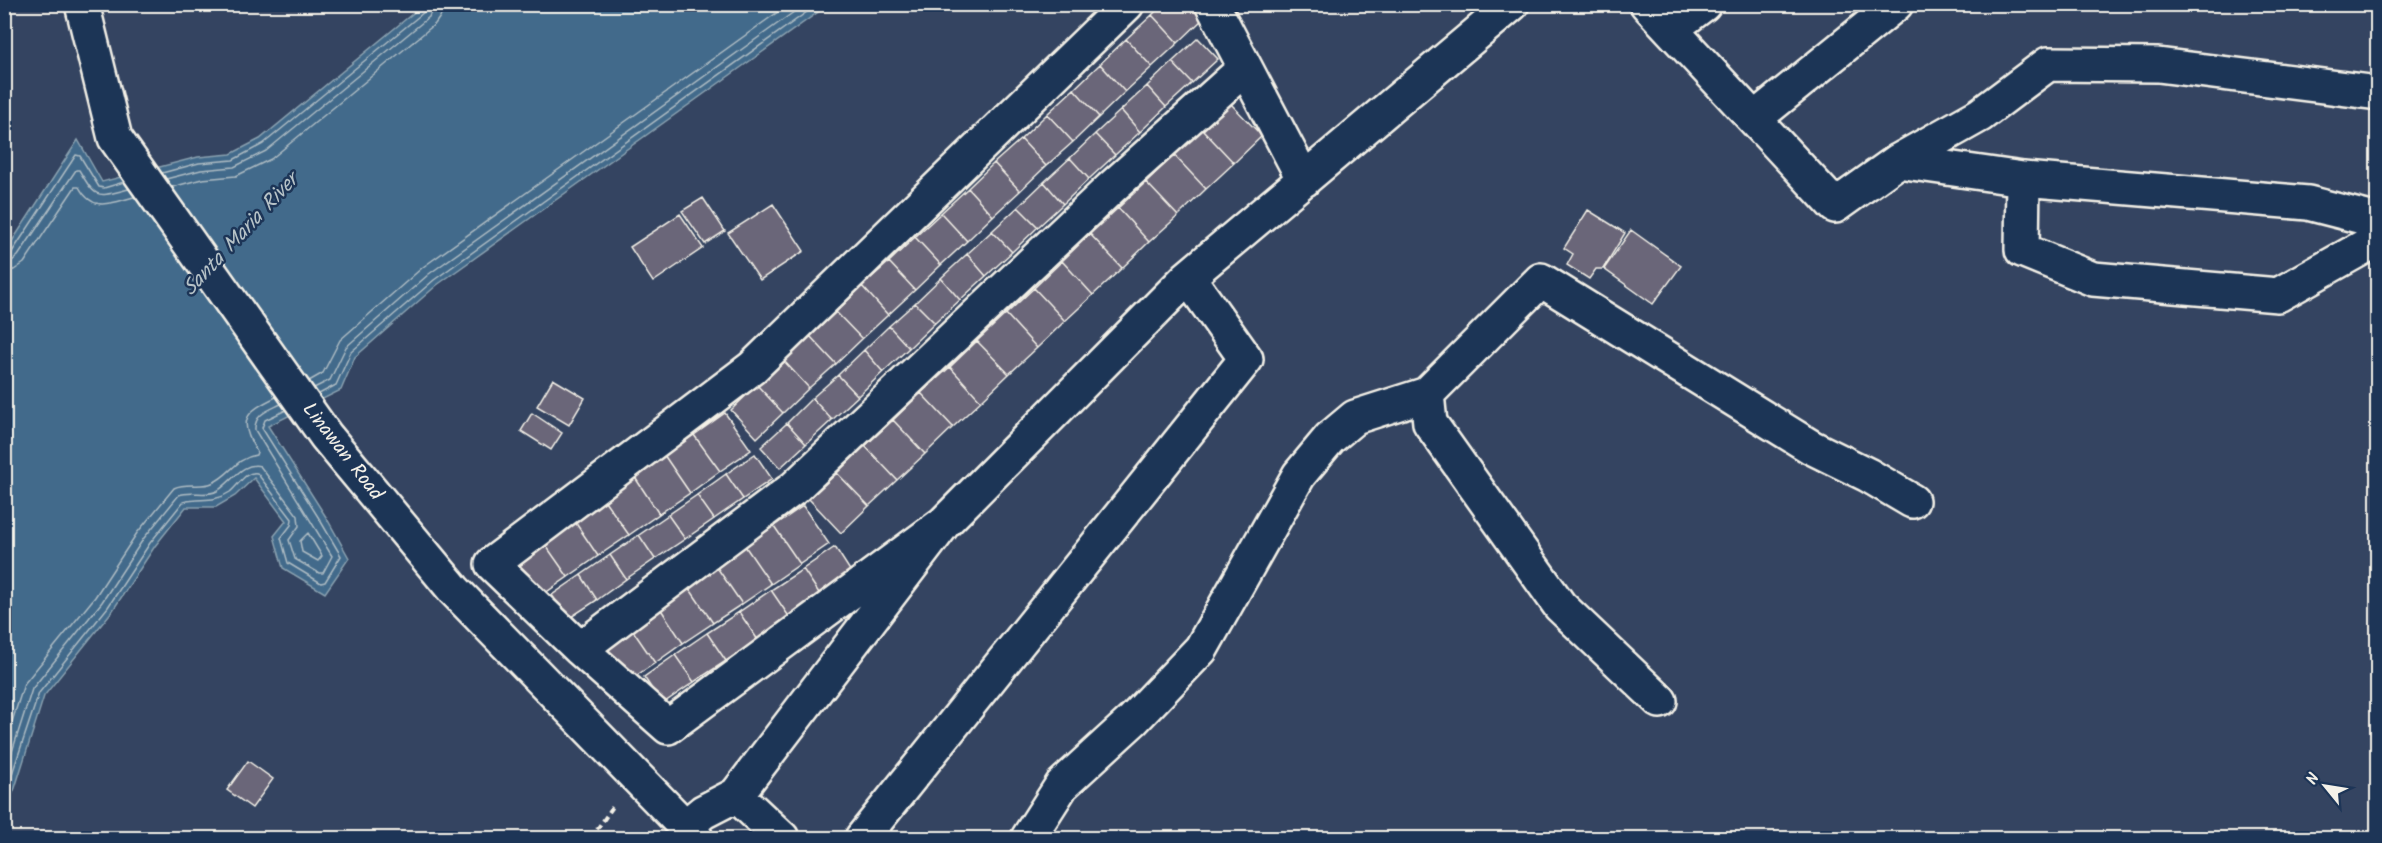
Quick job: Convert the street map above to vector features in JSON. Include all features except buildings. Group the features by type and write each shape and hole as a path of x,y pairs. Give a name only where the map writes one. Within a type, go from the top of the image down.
{"street":[{"name":"Linawan Road","path":"82,4 115,138 326,436 454,590 691,833"},
{"path":"944,523 668,728 580,649 492,564 753,368 1127,4"},
{"path":"1212,4 1304,180"},
{"path":"691,833 703,812 736,795 944,523 1188,278 1512,4"},
{"path":"1647,4 1835,206 1898,161 1980,115 2048,64 2158,65 2378,93"},
{"path":"1671,29 1704,4"},
{"path":"1754,119 1896,4"},
{"path":"580,649 794,488 1111,188 1245,68"},
{"path":"1898,161 2023,179 2308,203 2378,221"},
{"path":"2023,179 2022,250 2093,279 2278,295 2378,239"},
{"path":"862,838 1246,359 1188,278"},
{"path":"1028,838 1062,785 1133,720 1201,648 1299,475 1330,438 1355,417 1427,394 1541,280 1811,447 1868,475 1912,501"},
{"path":"1427,394 1430,423 1560,606 1660,701"},
{"path":"736,795 782,838"}],"water":[{"name":"Santa Maria River","path":"423,5 828,5 437,285 355,357 341,390 268,426 326,517 349,558 325,593 283,568 274,536 286,521 254,478 235,496 216,507 186,507 155,546 113,610 44,696 15,788 5,812 5,252 78,140 102,182 198,157 231,154 260,139"}]}
